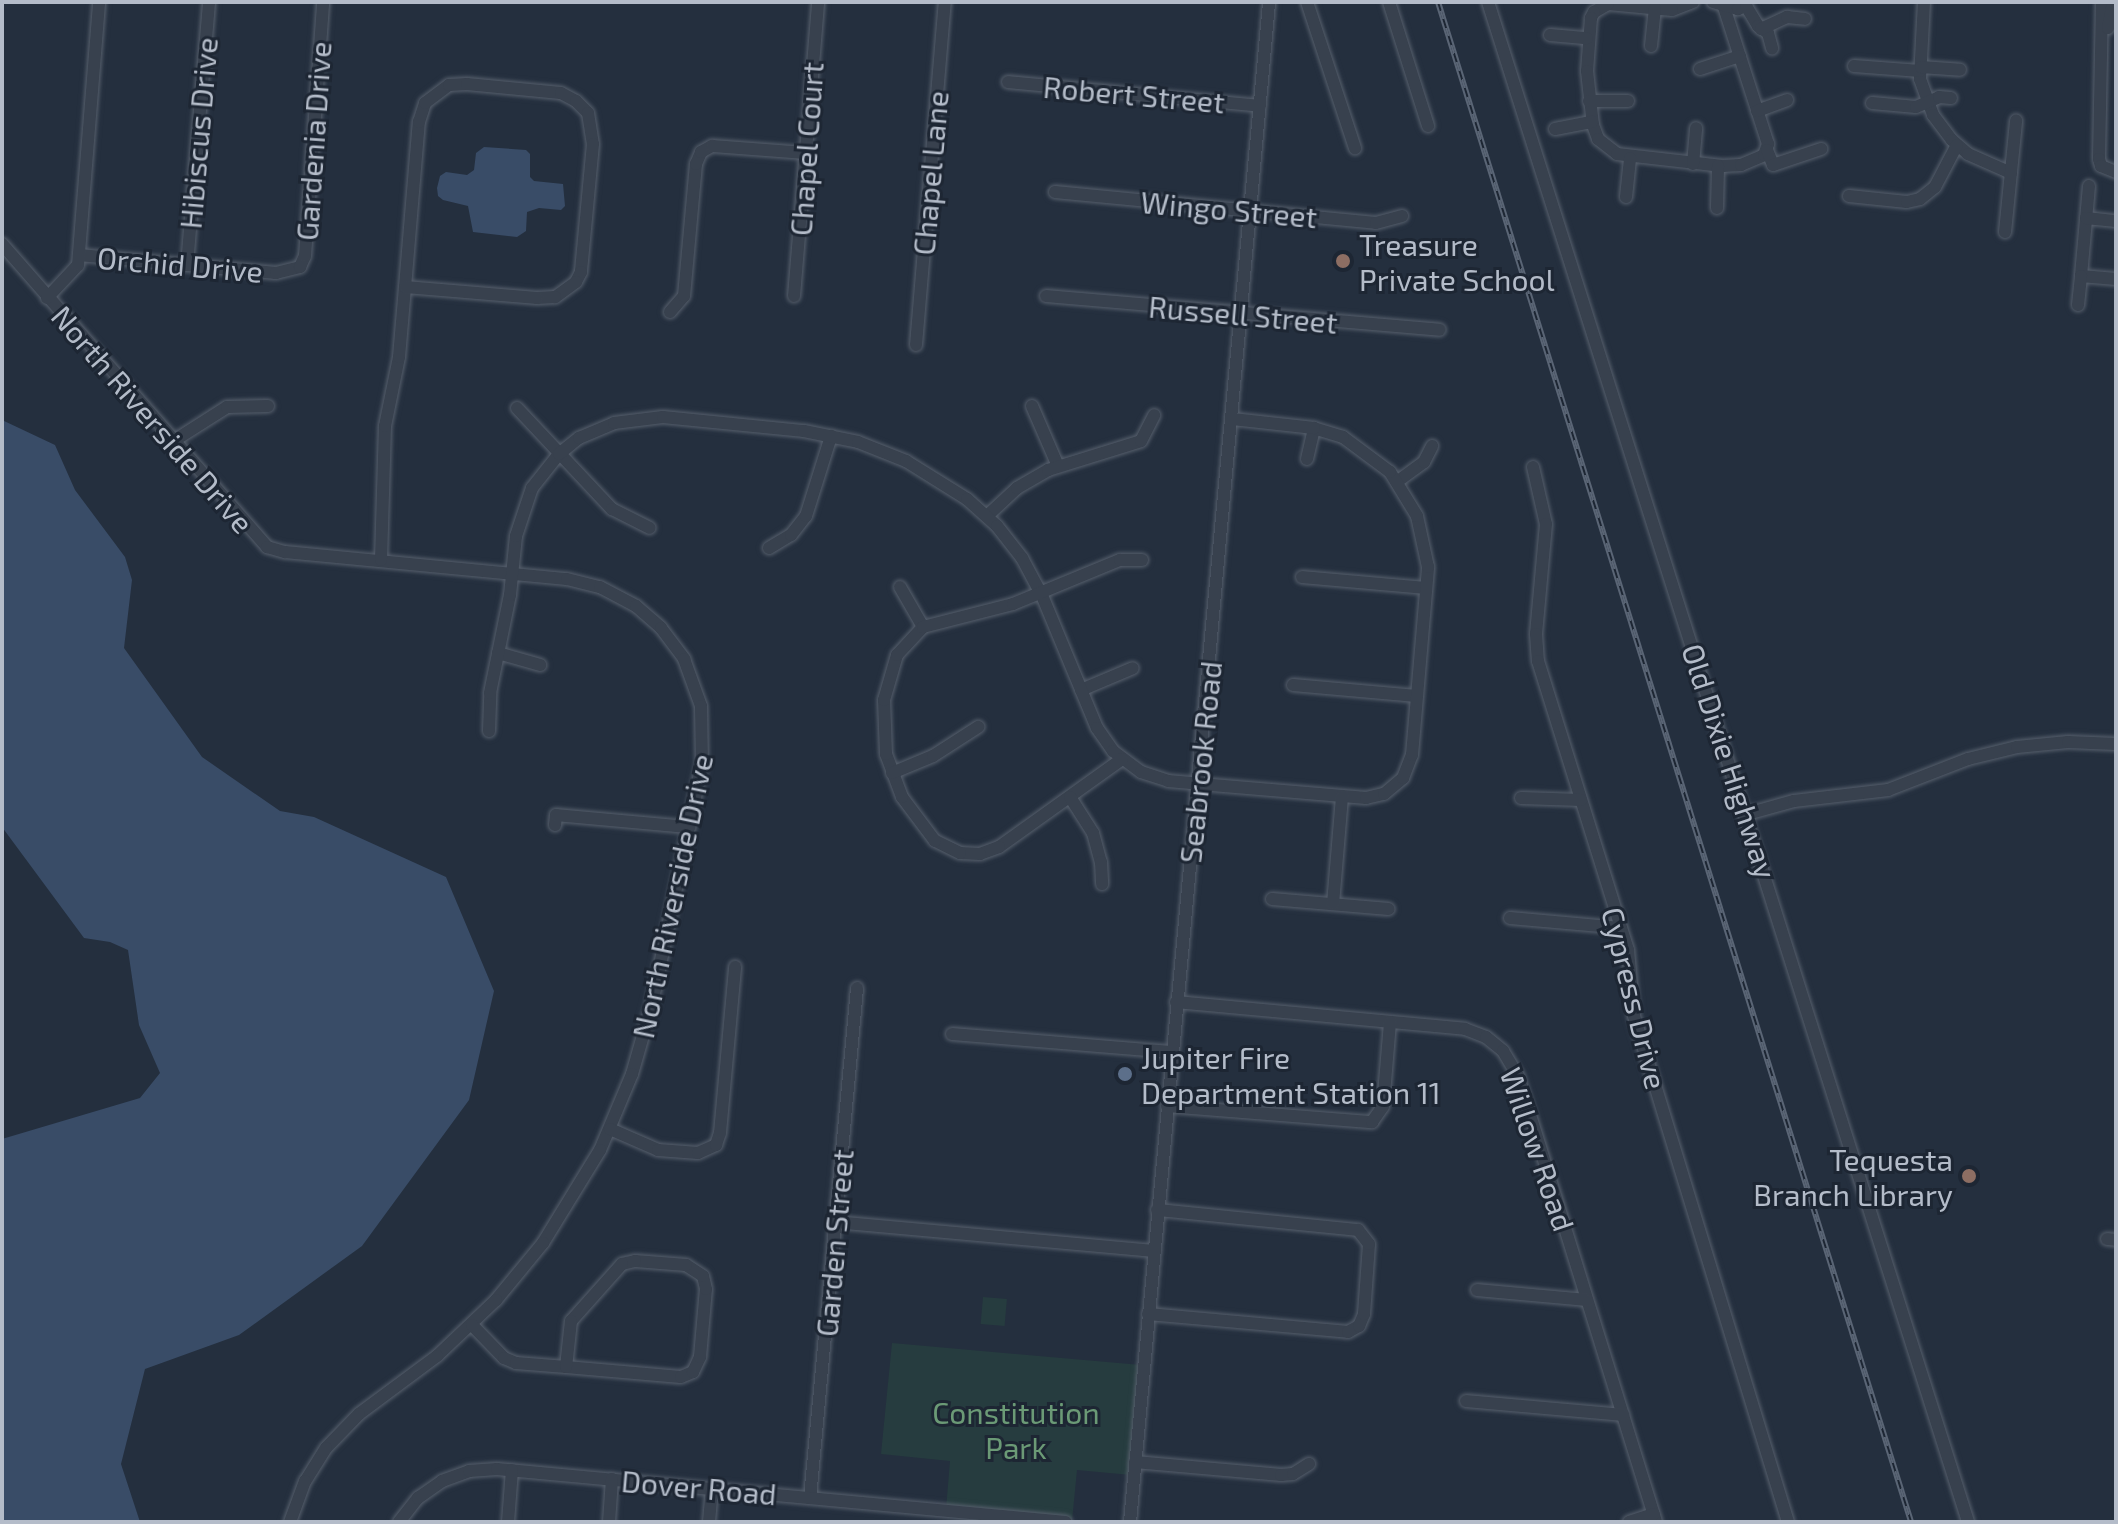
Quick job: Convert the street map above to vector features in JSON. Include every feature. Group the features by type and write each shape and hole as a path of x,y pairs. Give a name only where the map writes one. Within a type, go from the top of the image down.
{"street":[{"path":"79,255 99,2"},
{"name":"Hibiscus Drive","path":"187,265 209,2"},
{"name":"Gardenia Drive","path":"289,271 300,267 305,256 323,2"},
{"name":"Chapel Court","path":"794,296 818,2"},
{"name":"Chapel Lane","path":"916,345 945,2"},
{"name":"Seabrook Road","path":"1130,1522 1171,1052 1200,784 1268,2"},
{"path":"1307,2 1355,148"},
{"path":"1389,2 1428,126"},
{"name":"Old Dixie Highway","path":"1488,2 1594,346 1747,814 1968,1522"},
{"path":"1693,2 1672,10 1634,4 1599,4 1591,18 1587,38 1589,101 1598,139 1606,147 1630,158 1718,166 1757,161 1767,150"},
{"path":"1924,2 1920,69 1928,103 1942,128 1957,145 1989,165 2011,173"},
{"path":"1719,4 1738,9 1746,6 1761,29 1768,33 1772,48"},
{"path":"1719,4 1740,56 1773,165 1821,149"},
{"path":"2107,5 2109,30 2099,159 2101,166 2116,172"},
{"path":"1651,46 1655,8"},
{"path":"1761,29 1787,17 1805,19"},
{"path":"1550,35 1587,38"},
{"path":"1700,69 1740,56"},
{"path":"1854,66 1960,70"},
{"name":"Robert Street","path":"1008,82 1260,106"},
{"path":"381,560 384,439 399,357 419,122 425,103 449,85 467,84 561,93 576,101 588,113 593,144 581,272 576,282 555,297 537,298 405,287"},
{"path":"1872,103 1916,107 1939,97 1951,98"},
{"path":"1757,111 1787,100"},
{"path":"1589,101 1628,101"},
{"path":"2005,232 2016,121"},
{"path":"1555,129 1592,122"},
{"path":"1693,164 1696,128"},
{"path":"1849,196 1907,202 1920,199 1935,187 1957,145"},
{"path":"670,312 684,296 696,164 701,152 712,146 806,153"},
{"path":"1626,197 1630,158"},
{"path":"1717,208 1718,166"},
{"path":"2078,305 2089,186"},
{"name":"Wingo Street","path":"1055,192 1376,223 1402,216"},
{"path":"2086,218 2116,221"},
{"name":"North Riverside Drive","path":"2,244 267,547 285,552 567,579 612,593 647,614 678,649 698,693 704,724 702,764 647,1026 610,1129 584,1180 543,1243 472,1325 408,1379 359,1414 326,1448 305,1481 290,1522"},
{"name":"Orchid Drive","path":"47,298 71,276 79,255 276,273 289,271"},
{"path":"2081,276 2116,279"},
{"name":"Russell Street","path":"1046,296 1440,330"},
{"path":"172,442 227,407 268,406"},
{"path":"1032,406 1058,466"},
{"path":"517,408 612,509 650,528"},
{"path":"987,516 1025,483 1058,466 1136,444 1144,438 1154,415"},
{"path":"489,731 490,693 524,505 539,477 559,454 596,429 644,417 831,436 906,461 946,484 987,516 1022,558 1041,593 1104,740 1122,759 1155,777 1200,784 1342,796 1372,797 1389,791 1403,778 1411,761 1426,588 1423,535 1409,498 1398,481 1360,447 1314,428 1232,419"},
{"path":"1307,459 1314,428"},
{"path":"769,548 786,539 806,516 831,436"},
{"path":"1398,481 1424,462 1432,446"},
{"name":"Cypress Drive","path":"1533,467 1546,524 1539,597 1538,661 1621,928 1631,968 1634,1016 1788,1522"},
{"path":"1122,759 999,847 980,854 953,851 935,841 913,815 892,773 883,734 886,687 900,649 923,627 1041,593 1120,560 1142,560"},
{"path":"1539,597 1552,569"},
{"path":"1302,577 1426,588"},
{"path":"900,587 923,627"},
{"path":"498,653 540,665"},
{"path":"1081,690 1133,668"},
{"path":"1293,685 1417,696"},
{"path":"892,773 933,756 978,727"},
{"path":"1747,814 1794,801 1888,790 1968,759 2017,747 2068,742 2116,744"},
{"path":"1333,904 1342,796"},
{"path":"1070,797 1093,833 1101,862 1102,884"},
{"path":"1521,798 1581,800"},
{"path":"555,825 556,815 689,827"},
{"path":"980,854 982,869"},
{"path":"1272,899 1389,909"},
{"path":"1510,918 1621,928"},
{"path":"610,1129 658,1150 698,1153 716,1145 720,1133 735,967"},
{"name":"Garden Street","path":"810,1498 857,988"},
{"name":"Willow Road","path":"1176,1002 1472,1031 1492,1041 1508,1057 1518,1076 1655,1518"},
{"path":"1167,1106 1372,1122 1383,1106 1390,1022"},
{"path":"952,1034 1171,1052"},
{"path":"1148,1314 1348,1332 1359,1326 1364,1314 1369,1244 1358,1230 1157,1210"},
{"path":"835,1222 1154,1251"},
{"path":"472,1325 510,1361 566,1367 681,1377 693,1372 700,1357 706,1289 703,1276 686,1265 635,1261 622,1264 571,1321 566,1367"},
{"path":"1477,1290 1587,1300"},
{"path":"1466,1401 1623,1415"},
{"path":"1135,1462 1281,1475 1298,1472 1309,1464"},
{"path":"508,1522 512,1470"},
{"name":"Dover Road","path":"399,1522 418,1498 442,1481 469,1471 512,1470 1066,1522"},
{"path":"609,1522 612,1479"},
{"path":"709,1522 712,1489"},
{"path":"1629,1522 1655,1518"}],"green space":[{"path":"983,1297 1007,1299 1005,1326 981,1324"},
{"name":"Constitution Park","path":"892,1343 1141,1365 1131,1475 1077,1470 1072,1521 946,1509 950,1461 881,1454"}],"water":[{"path":"484,147 526,150 530,154 530,177 534,181 563,184 565,206 561,210 539,208 527,212 526,231 517,237 473,232 468,206 443,200 438,196 437,188 440,176 446,172 467,175 474,170 476,153"},
{"path":"2,420 55,445 75,490 125,557 132,580 124,648 202,757 280,811 314,817 446,877 494,991 469,1100 362,1246 239,1335 145,1369 121,1464 140,1522 2,1522 2,1139 140,1098 160,1073 139,1025 128,950 110,942 84,938 2,827"}],"railway":[{"path":"1438,2 1911,1522"}],"place":[{"name":"Treasure Private School","path":"1343,261"},
{"name":"Jupiter Fire Department Station 11","path":"1125,1074"},
{"name":"Tequesta Branch Library","path":"1969,1176"}]}
